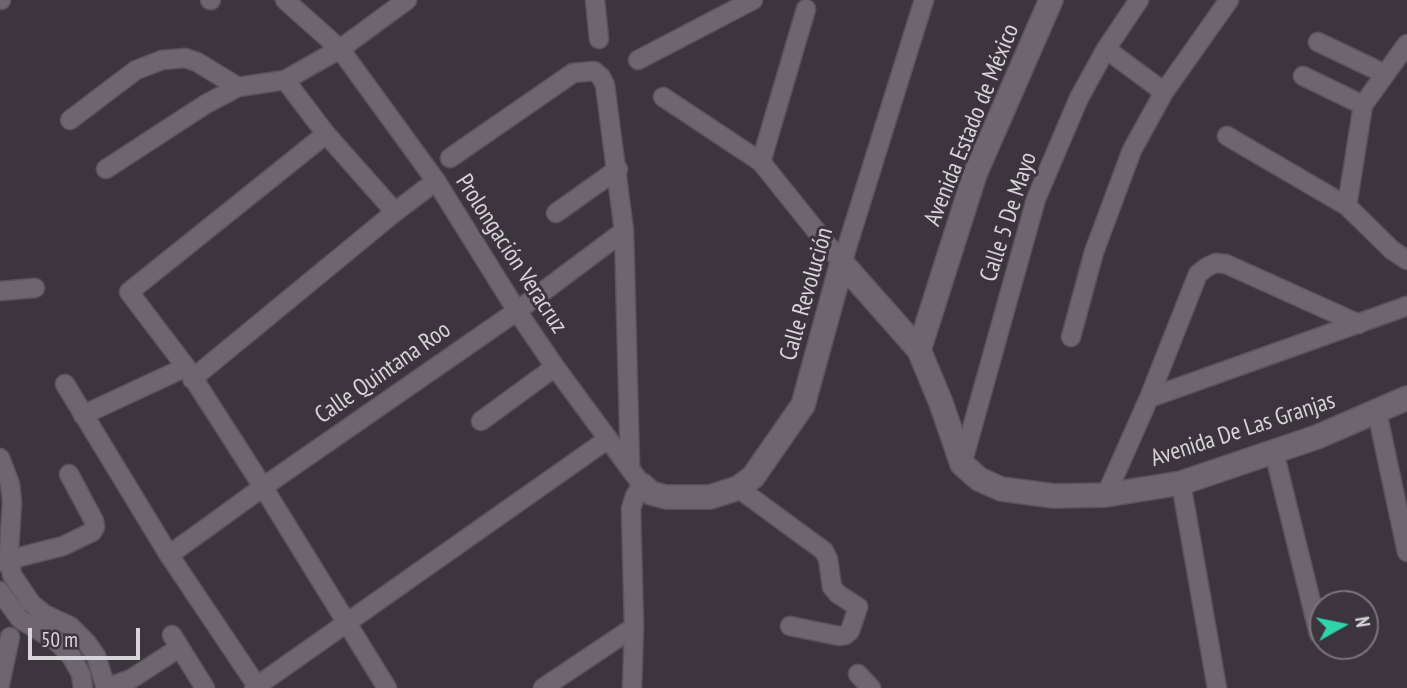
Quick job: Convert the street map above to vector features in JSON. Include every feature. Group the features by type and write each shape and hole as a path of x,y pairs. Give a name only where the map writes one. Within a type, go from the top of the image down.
{"street":[{"name":"Prolongación Veracruz","path":"285,0 340,49 436,181 555,367 636,476"},
{"path":"106,169 206,104 238,87 285,80 340,49 406,0"},
{"path":"595,0 599,39"},
{"path":"638,60 753,0"},
{"name":"Calle Revolución","path":"636,476 651,493 659,495 710,497 738,488 753,477 803,405 842,263 924,0"},
{"name":"Avenida Estado de México","path":"919,351 975,174 1051,0"},
{"name":"Calle 5 De Mayo","path":"962,464 1036,199 1079,98 1106,49 1139,0"},
{"path":"1071,337 1094,252 1132,150 1164,92 1229,0"},
{"path":"761,162 806,9"},
{"path":"1318,42 1385,74"},
{"path":"1347,206 1363,105 1407,44"},
{"path":"1106,49 1164,92"},
{"path":"70,120 136,70 162,60 185,58 197,62 238,87"},
{"path":"450,158 573,73 594,71 601,77 605,85 618,169 624,231 636,476 631,509 634,627 632,688"},
{"path":"1303,76 1363,105"},
{"path":"285,80 326,134 395,212"},
{"path":"663,97 761,162 842,263 919,351 941,402 962,464"},
{"path":"326,134 129,292 189,373 387,688"},
{"path":"1227,136 1347,206 1392,250 1407,260"},
{"path":"556,213 618,169"},
{"path":"83,415 189,373 436,181"},
{"name":"Calle Quintana Roo","path":"169,555 517,311 624,231"},
{"path":"1106,495 1149,398 1198,274 1216,263 1226,264 1359,324"},
{"path":"0,291 35,288"},
{"path":"1149,398 1407,306"},
{"path":"481,421 555,367"},
{"path":"65,384 169,555 256,687 608,439"},
{"name":"Avenida De Las Granjas","path":"962,464 979,480 1001,489 1054,496 1106,495 1181,483 1274,452 1407,398"},
{"path":"1377,412 1402,512 1407,552"},
{"path":"1274,452 1309,590"},
{"path":"0,458 10,484 12,502 5,560 31,603 44,614 70,626 87,643 96,656 106,688 134,684 176,641 205,688"},
{"path":"5,560 63,546 95,527 69,474"},
{"path":"1181,483 1217,688"},
{"path":"738,488 824,551 828,559 832,587 858,607 850,631 845,635 790,626"},
{"path":"0,591 20,619 56,641 71,656 81,674 83,688"},
{"path":"543,688 634,627"},
{"path":"0,684 10,637"},
{"path":"858,674 871,688"}]}
